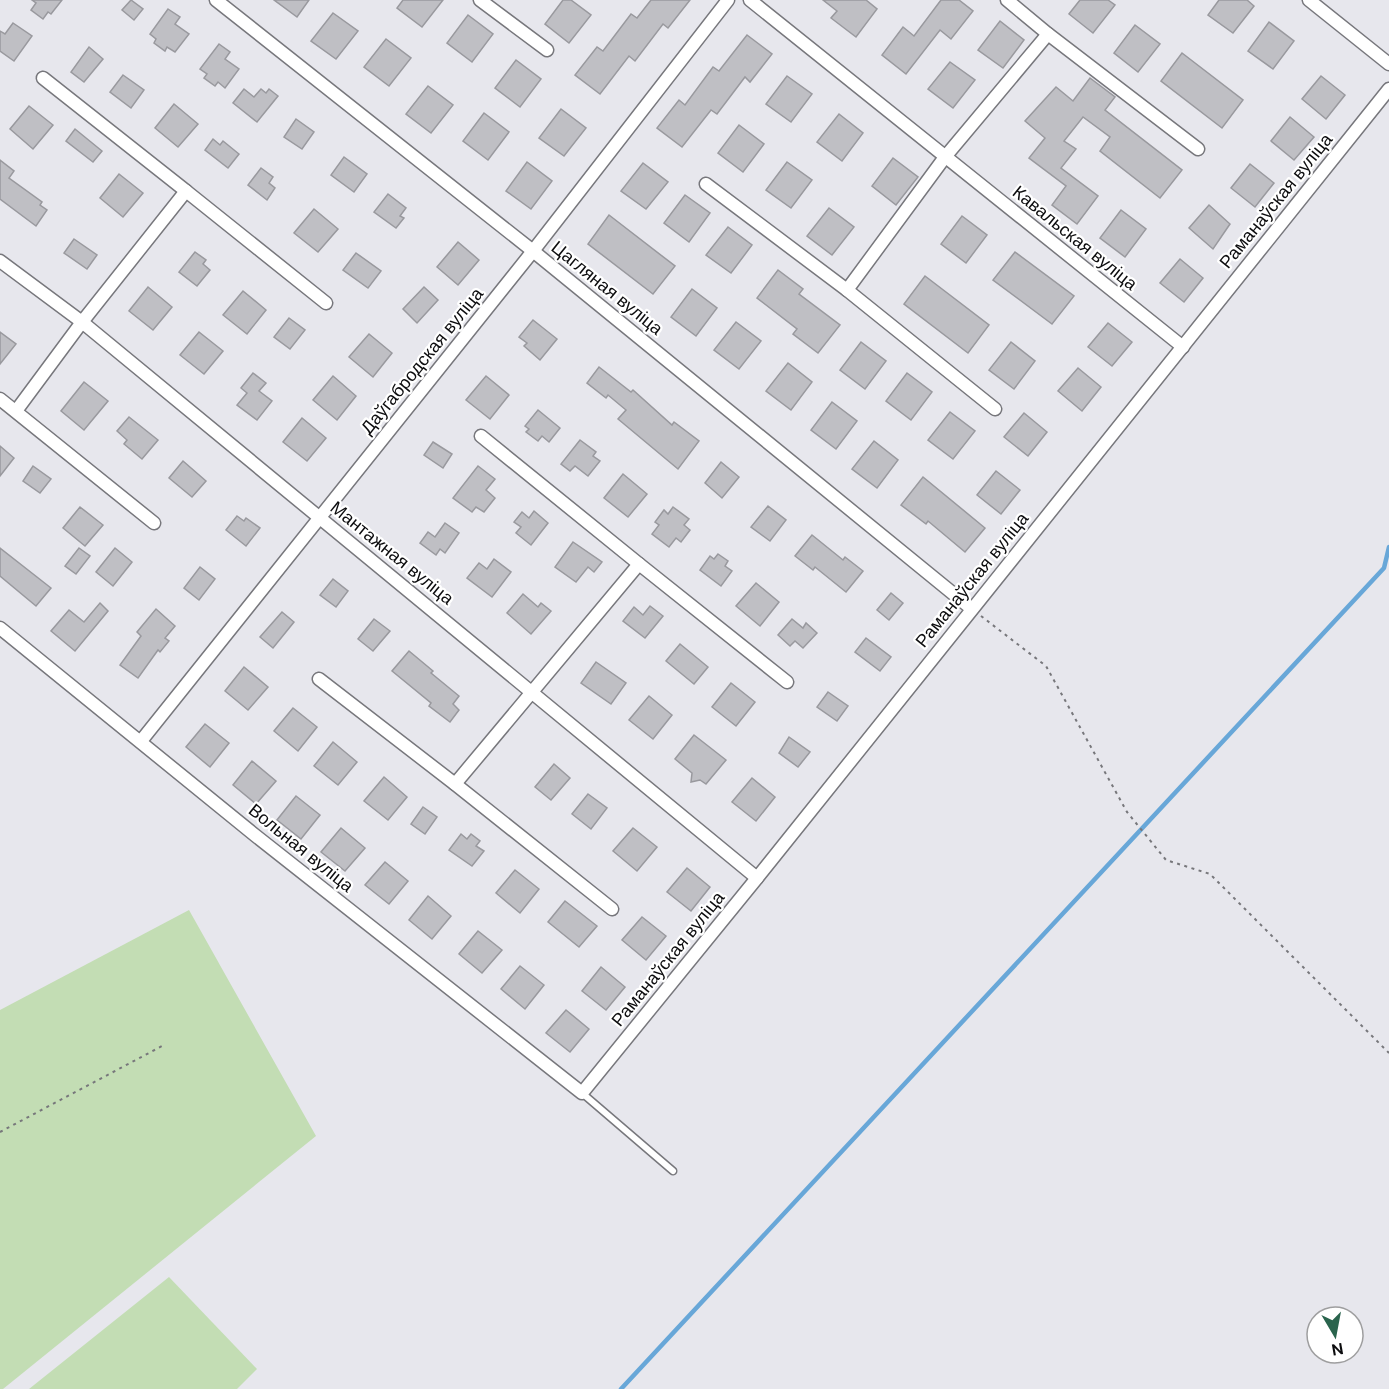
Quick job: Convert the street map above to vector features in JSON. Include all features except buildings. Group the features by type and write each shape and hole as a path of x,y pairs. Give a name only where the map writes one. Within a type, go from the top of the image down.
{"street":[{"name":"Цагляная вуліца","path":"216,0 533,251 972,609"},
{"path":"480,0 547,50"},
{"name":"Даўгабродская вуліца","path":"141,741 533,251 728,0"},
{"name":"Кавальская вуліца","path":"750,0 1183,347"},
{"path":"1007,0 1198,149"},
{"path":"1310,0 1389,64"},
{"path":"847,290 945,157 1048,34"},
{"path":"43,78 326,303"},
{"name":"Раманаўская вуліца","path":"582,1093 1389,89"},
{"path":"706,184 847,290 995,409"},
{"path":"16,411 82,322 186,191"},
{"name":"Мантажная вуліца","path":"0,261 82,322 757,878"},
{"path":"0,399 154,523"},
{"path":"481,436 787,682"},
{"path":"455,783 639,564"},
{"name":"Вольная вуліца","path":"0,628 256,836 582,1093"},
{"path":"319,679 455,783 612,909"}],"lane":[{"path":"582,1093 673,1171"}],"path":[{"path":"972,609 1046,666 1127,812 1166,860 1210,874 1389,1053"},
{"path":"0,1132 164,1045"}],"green space":[{"path":"189,910 316,1136 3,1389 0,1389 0,1010"},
{"path":"169,1277 257,1369 237,1389 29,1389"}],"waterway":[{"path":"621,1389 1384,568 1389,547"}]}
